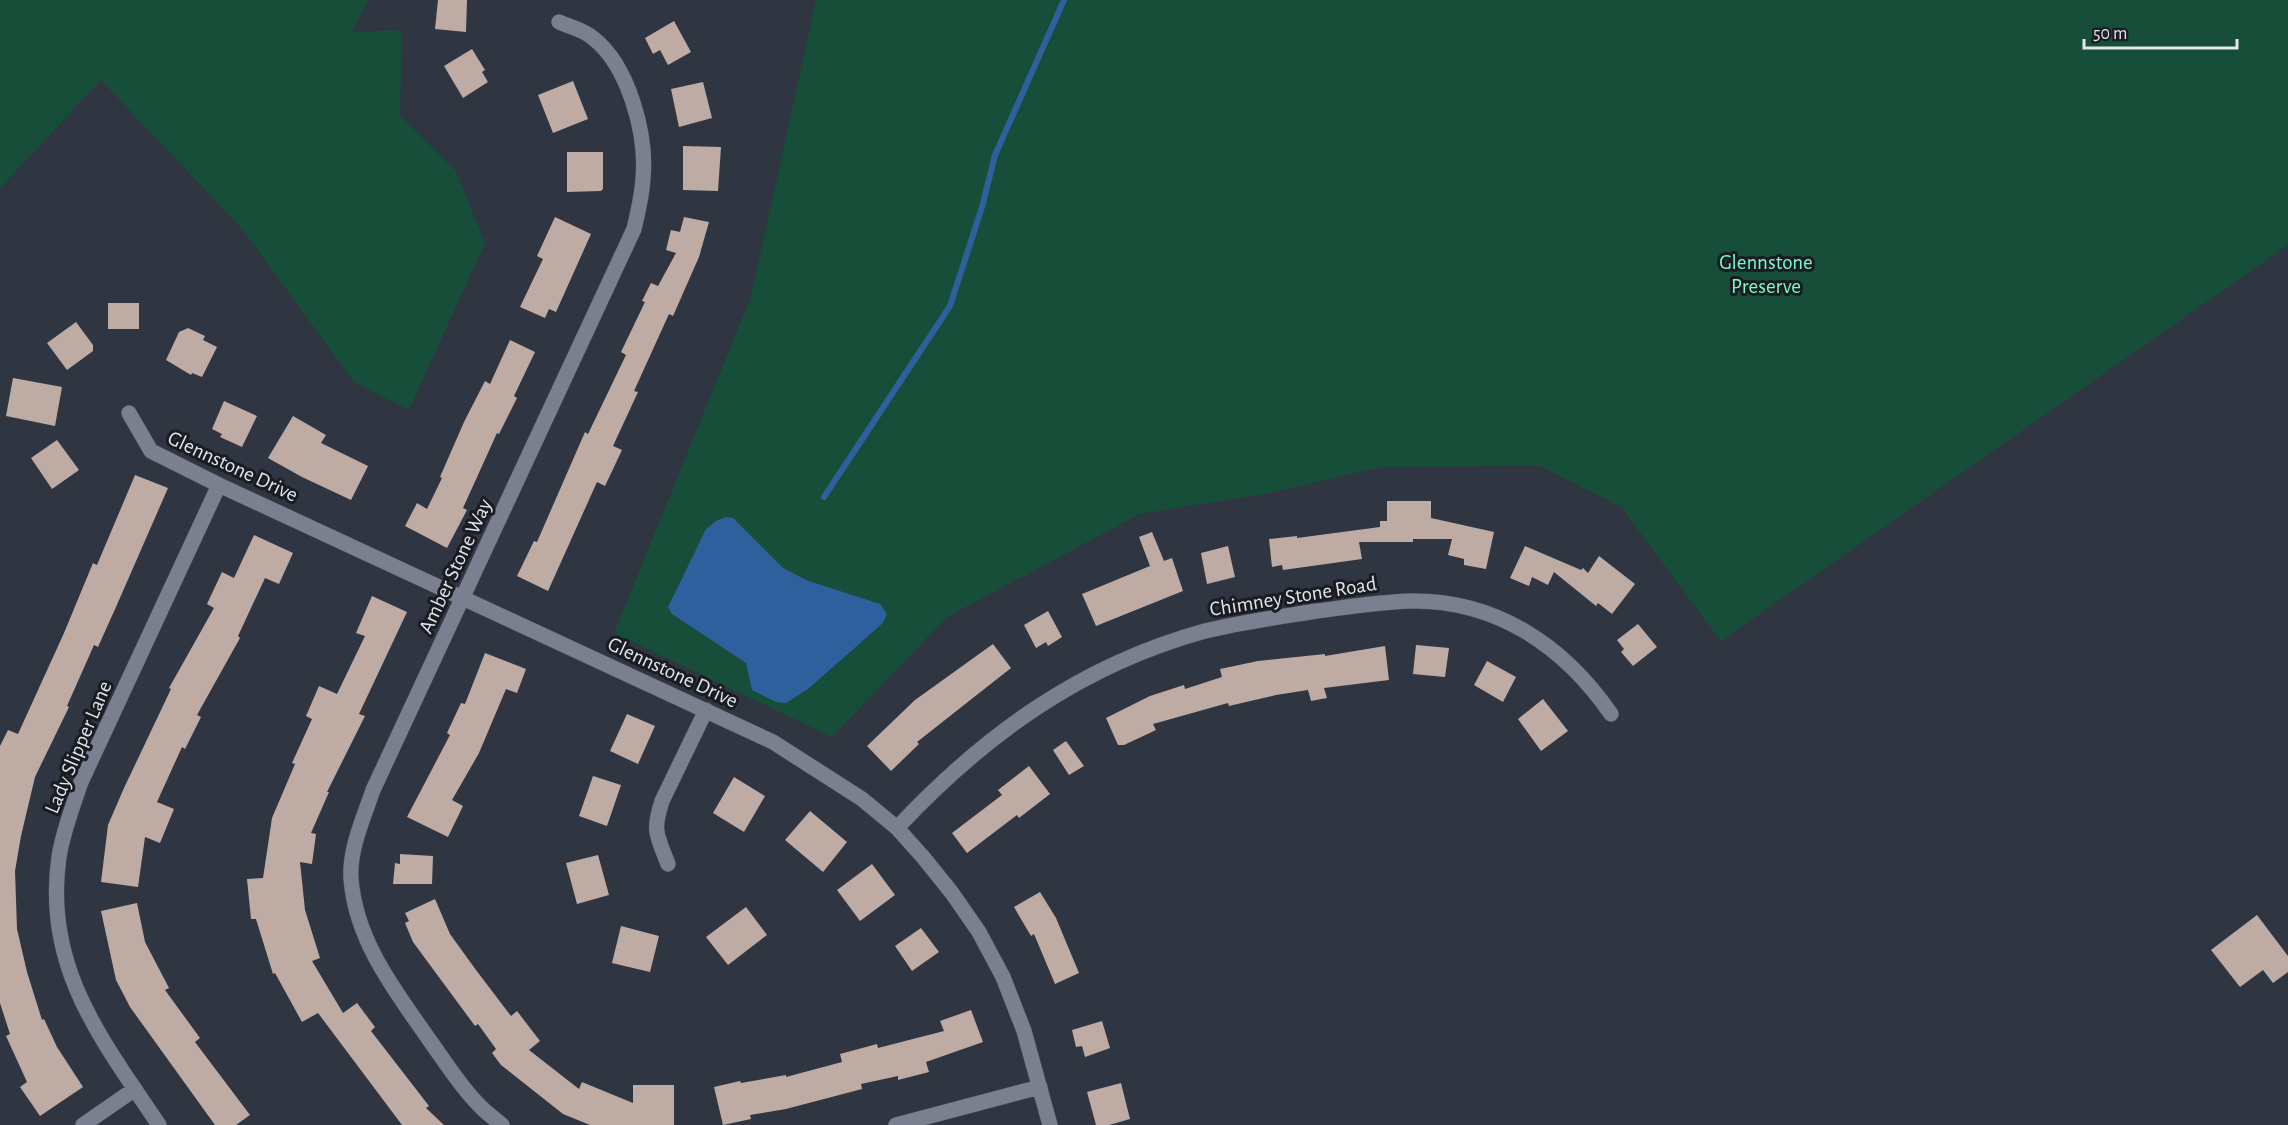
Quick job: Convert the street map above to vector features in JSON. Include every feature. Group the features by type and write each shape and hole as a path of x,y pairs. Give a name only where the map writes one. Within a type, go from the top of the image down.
{"street":[{"name":"Amber Stone Way","path":"502,1125 478,1104 459,1081 397,994 372,953 357,916 351,876 356,840 373,790 634,229 643,177 643,148 630,96 618,68 592,36 560,22"},
{"name":"Glennstone Drive","path":"129,413 151,451 219,485 773,742 862,799 897,828 952,893 979,932 1003,977 1024,1031 1050,1125"},
{"name":"Lady Slipper Lane","path":"159,1125 99,1037 69,973 58,915 57,889 60,856 68,820 81,782 219,485"},
{"name":"Chimney Stone Road","path":"897,828 972,754 1032,709 1115,663 1204,632 1244,622 1378,602 1414,601 1477,610 1508,621 1560,655 1586,680 1611,714"},
{"path":"668,864 655,830 657,816 706,710"},
{"path":"896,1125 1040,1087"},
{"path":"83,1125 135,1089"}],"green space":[{"path":"0,0 368,0 352,32 402,30 400,116 456,171 485,243 409,410 354,382 243,230 101,80 0,188"},
{"name":"Glennstone Preserve","path":"816,0 2288,0 2288,245 1721,641 1621,507 1540,466 1381,467 1270,493 1140,514 947,617 832,737 614,633 751,297"}],"water":[{"path":"726,517 733,518 783,568 806,580 880,604 887,614 883,623 808,689 786,703 776,702 752,690 746,663 672,614 668,607 706,529"}],"building":[{"path":"438,0 467,0 466,32 435,29"},
{"path":"674,21 691,52 668,65 660,50 653,54 645,38"},
{"path":"472,49 485,70 482,72 488,82 463,98 444,66"},
{"path":"573,81 588,119 553,133 538,95"},
{"path":"703,82 712,118 679,127 671,89"},
{"path":"683,146 721,147 718,191 683,190"},
{"path":"567,152 603,152 603,189 601,191 567,192"},
{"path":"555,217 591,234 556,312 549,309 545,318 520,307 543,259 537,256"},
{"path":"684,217 709,222 699,257 673,316 669,314 634,391 638,392 613,446 622,450 605,486 597,482 548,591 517,576 534,541 537,542 585,432 588,434 626,355 621,352 645,302 642,301 651,283 658,286 676,253 666,250 671,230 680,232"},
{"path":"108,303 139,303 139,329 108,329"},
{"path":"76,322 93,345 93,351 67,370 47,343"},
{"path":"188,328 205,336 203,340 217,347 202,377 192,373 191,375 166,360 179,332"},
{"path":"510,340 535,352 514,396 517,398 499,434 497,433 463,508 467,510 447,548 405,526 417,503 427,509 464,422 485,381 490,384"},
{"path":"13,378 62,387 55,426 6,416"},
{"path":"224,401 257,416 242,447 220,437 222,434 212,429"},
{"path":"293,416 326,435 321,443 368,466 351,500 268,458"},
{"path":"57,440 79,470 52,489 31,458"},
{"path":"135,475 168,488 98,647 94,645 67,706 69,707 35,777 15,871 17,929 42,1020 44,1019 57,1047 83,1087 40,1116 20,1087 27,1082 6,1036 10,1034 0,1003 0,746 8,730 18,734 93,563 97,565"},
{"path":"1387,501 1431,501 1431,518 1494,532 1486,569 1464,565 1464,559 1448,555 1452,539 1359,542 1362,559 1283,570 1282,565 1272,567 1269,539 1297,536 1297,538 1380,527 1380,521 1387,521"},
{"path":"1152,532 1164,561 1172,558 1183,591 1096,626 1082,594 1150,566 1139,537"},
{"path":"254,535 293,553 279,584 265,578 238,636 240,638 197,715 201,717 185,749 182,747 157,802 174,809 160,843 145,837 138,887 101,882 108,825 124,788 171,689 169,688 214,608 207,604 222,572 234,578"},
{"path":"1228,546 1235,577 1207,584 1201,553"},
{"path":"1525,546 1581,570 1583,568 1588,573 1599,556 1635,584 1612,614 1598,603 1596,606 1554,572 1548,585 1532,577 1529,586 1510,578"},
{"path":"372,596 407,612 359,714 365,716 327,792 329,792 311,833 316,834 312,864 300,862 305,910 320,958 312,961 343,1013 357,1003 375,1027 371,1031 429,1106 426,1108 444,1125 402,1125 318,1013 302,1022 275,973 273,974 256,919 251,919 247,879 263,878 272,818 295,764 292,763 312,719 306,716 319,686 337,694 365,636 356,633"},
{"path":"1048,611 1062,637 1048,646 1046,642 1036,648 1024,625"},
{"path":"1638,624 1657,647 1633,666 1621,652 1624,649 1617,640"},
{"path":"993,644 1011,668 917,742 919,744 891,771 867,746 915,700"},
{"path":"1416,645 1449,648 1445,677 1413,674"},
{"path":"1385,646 1389,680 1324,688 1327,698 1311,701 1308,690 1229,706 1228,703 1153,724 1156,730 1124,745 1118,745 1106,718 1150,696 1184,685 1185,689 1222,677 1220,669 1258,661 1325,654 1325,656"},
{"path":"485,653 526,669 517,693 506,689 479,753 452,800 463,806 448,837 407,817 450,735 447,733 461,703 465,704"},
{"path":"1487,661 1516,677 1503,702 1474,685"},
{"path":"1543,699 1568,731 1541,751 1518,719"},
{"path":"627,714 655,726 638,764 610,751"},
{"path":"1066,741 1084,766 1069,775 1053,750"},
{"path":"1029,766 1050,794 1019,818 1017,815 967,853 952,833 1002,795 998,790"},
{"path":"593,776 621,785 607,826 579,816"},
{"path":"734,777 765,796 744,832 713,813"},
{"path":"810,811 847,842 823,872 785,840"},
{"path":"400,854 433,856 432,884 393,884 395,863 400,864"},
{"path":"598,855 609,895 577,904 566,863"},
{"path":"872,864 895,895 860,921 837,890"},
{"path":"1040,892 1056,918 1079,973 1055,984 1034,934 1031,936 1014,907"},
{"path":"435,899 450,934 476,970 511,1016 517,1011 540,1041 529,1050 579,1089 582,1082 633,1103 633,1085 674,1085 674,1125 590,1125 563,1114 501,1065 492,1053 496,1049 478,1024 475,1026 413,942 405,923 409,921 405,913"},
{"path":"137,903 145,942 169,988 165,990 200,1038 195,1042 250,1115 236,1125 215,1125 130,1007 116,980 101,911"},
{"path":"746,907 767,935 728,965 706,937"},
{"path":"2257,915 2288,956 2288,972 2273,983 2263,970 2240,987 2211,950"},
{"path":"621,926 659,936 650,972 612,963"},
{"path":"921,928 939,952 912,971 895,946"},
{"path":"971,1010 983,1042 926,1062 929,1072 898,1080 898,1076 861,1084 862,1089 786,1109 750,1115 751,1119 723,1125 714,1087 740,1081 741,1083 786,1075 786,1077 842,1062 840,1054 877,1044 878,1048 944,1031 940,1021"},
{"path":"1102,1021 1110,1048 1085,1057 1082,1046 1076,1047 1072,1030"},
{"path":"1121,1083 1130,1119 1109,1125 1096,1125 1087,1092"}],"waterway":[{"path":"824,497 950,306 982,207 995,155 1064,0"}]}
